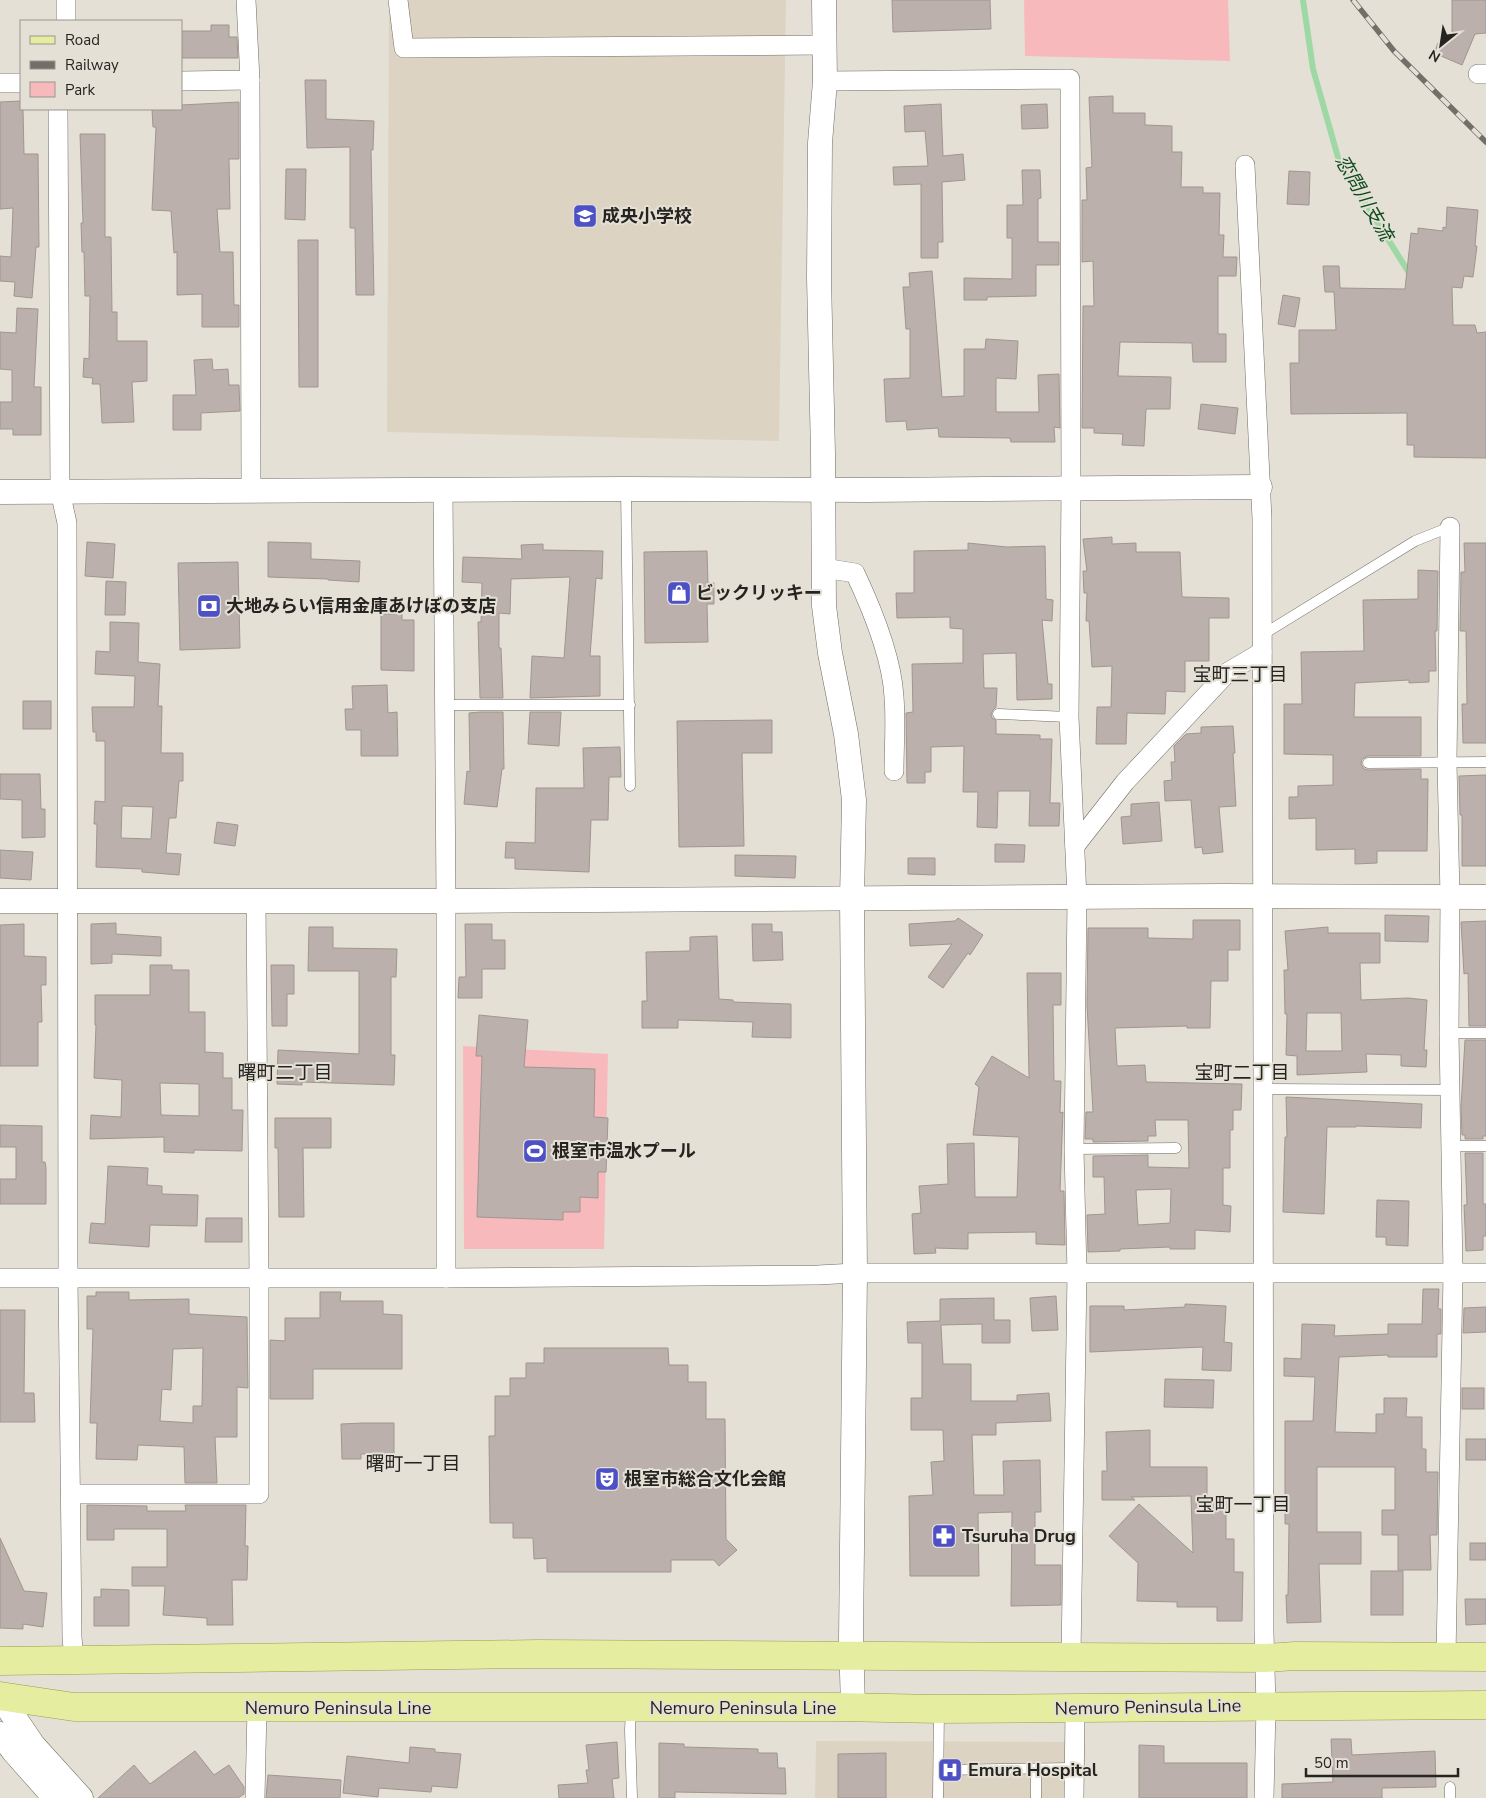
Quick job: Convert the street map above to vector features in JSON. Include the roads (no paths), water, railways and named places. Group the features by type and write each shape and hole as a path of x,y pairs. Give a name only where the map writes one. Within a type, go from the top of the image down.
{"main road":[{"path":"0,1661 538,1654 1265,1658 1295,1656 1486,1657"},
{"name":"Nemuro Peninsula Line","path":"0,1696 74,1707 853,1707 1075,1709 1486,1705"}],"street":[{"path":"66,0 66,20"},
{"path":"398,0 404,48 824,45"},
{"path":"824,0 826,81 820,144 819,278 824,606 830,653 846,734 854,800 852,898 855,1273 853,1707"},
{"path":"249,3 251,491"},
{"path":"826,81 1070,79 1071,488 1069,717 1077,898 1074,1149 1076,1273 1071,1657"},
{"path":"182,81 250,80"},
{"path":"0,83 20,83"},
{"path":"58,110 60,491 67,523 68,1278 74,1660"},
{"path":"1245,165 1260,487 1262,644 1266,1706 1264,1798"},
{"path":"0,492 1260,487"},
{"path":"444,490 446,1278"},
{"path":"1446,1657 1453,1273 1449,1033 1450,897 1448,762 1450,527"},
{"path":"824,568 855,573 887,656 894,696 894,771"},
{"path":"1075,846 1125,782 1228,672 1262,644"},
{"path":"0,901 1486,897"},
{"path":"71,1494 259,1494 256,901"},
{"path":"0,1278 446,1278 818,1275 855,1273 1486,1273"},
{"path":"0,1696 33,1745 80,1798"},
{"path":"255,1798 257,1707"},
{"path":"1074,1798 1075,1709"},
{"path":"0,1734 55,1798"}],"lane":[{"path":"626,489 630,786"},
{"path":"1262,644 1415,541 1450,527"},
{"path":"445,705 630,705"},
{"path":"998,714 1069,717"},
{"path":"1368,763 1486,762"},
{"path":"1449,1033 1486,1033"},
{"path":"1264,1089 1450,1090"},
{"path":"1451,1146 1486,1146"},
{"path":"1074,1149 1176,1148"},
{"path":"631,1708 632,1798"},
{"path":"938,1798 939,1709"},
{"path":"939,1770 1074,1768"},
{"path":"1036,1769 1036,1798"},
{"path":"1450,1787 1450,1798"}],"waterway":[{"name":"恋問川支流","path":"1303,0 1313,69 1339,161 1411,276"}],"railway":[{"path":"1353,0 1394,51 1486,142"}],"place":[{"name":"成央小学校","path":"585,216"},
{"name":"ビックリッキー","path":"679,593"},
{"name":"大地みらい信用金庫あけぼの支店","path":"209,606"},
{"name":"根室市温水プール","path":"535,1151"},
{"name":"根室市総合文化会館","path":"607,1479"},
{"name":"Tsuruha Drug","path":"944,1536"},
{"name":"Emura Hospital","path":"950,1770"}],"district":[{"name":"宝町三丁目","path":"1240,675"},
{"name":"曙町二丁目","path":"285,1073"},
{"name":"宝町二丁目","path":"1242,1073"},
{"name":"曙町一丁目","path":"413,1464"},
{"name":"宝町一丁目","path":"1243,1505"}]}
